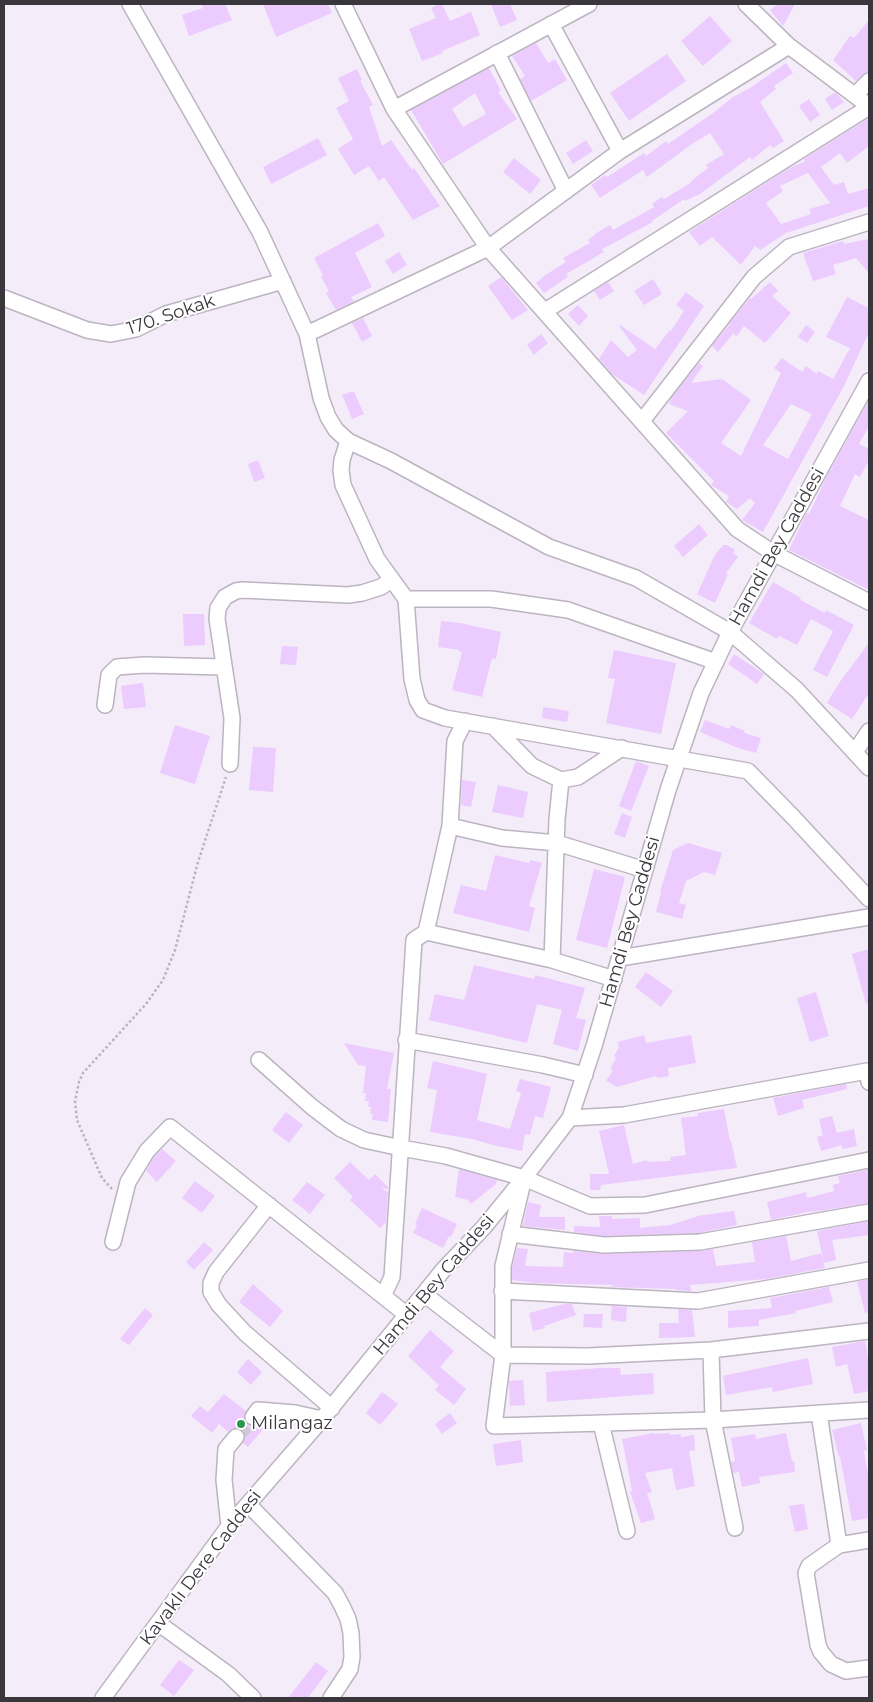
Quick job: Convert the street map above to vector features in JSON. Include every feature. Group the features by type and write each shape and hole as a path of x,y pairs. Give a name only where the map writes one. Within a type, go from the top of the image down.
{"street":[{"path":"130,4 260,232 307,334 321,398 328,417 336,430 348,441 391,461 549,547 636,578 730,632 797,690 869,768"},
{"path":"343,4 394,109 488,248 738,529 772,553 869,602"},
{"path":"394,109 589,4"},
{"path":"545,311 869,106 789,46 746,4"},
{"path":"551,24 620,151"},
{"path":"307,334 488,248 620,151 789,46"},
{"path":"497,53 566,191"},
{"path":"855,95 869,81"},
{"path":"642,421 754,277 789,247 869,222"},
{"name":"170. Sokak","path":"4,298 87,330 111,334 136,329 166,314 283,281"},
{"name":"Hamdi Bey Caddesi","path":"327,1414 424,1294 524,1178 570,1118 585,1075 679,758 701,693 730,632 772,553 869,381"},
{"path":"348,441 340,470 342,485 369,545 391,580 406,598 412,679 417,700 423,710 445,718 748,771 869,900"},
{"path":"230,764 232,718 217,613 221,602 230,593 242,590 348,595 381,587 391,580"},
{"path":"406,598 491,599 568,610 716,662"},
{"path":"106,705 108,675 117,667 144,665 224,667"},
{"path":"384,1296 392,1277 414,940 426,932 450,826 455,741 465,721"},
{"path":"493,726 532,766 561,780 578,777 622,748"},
{"path":"855,752 869,731"},
{"path":"552,960 557,819 561,780"},
{"path":"450,826 502,838 556,842 645,870"},
{"path":"620,958 869,917"},
{"path":"426,932 552,960 614,979"},
{"path":"406,1040 543,1065 585,1075"},
{"path":"259,1060 312,1107 341,1129 364,1140 446,1156 524,1178 590,1206 645,1205 869,1160"},
{"path":"570,1118 624,1115 867,1071 869,1082"},
{"path":"113,1242 128,1182 147,1151 170,1127 407,1315"},
{"path":"524,1178 503,1266 503,1355 494,1426 712,1420 869,1410"},
{"path":"269,1205 216,1272 211,1283 211,1292 245,1333 327,1414"},
{"path":"510,1234 604,1245 700,1242 869,1212"},
{"path":"502,1291 698,1301 869,1270"},
{"path":"424,1294 503,1355 588,1356 711,1350 869,1331"},
{"path":"711,1350 712,1420 735,1528"},
{"path":"252,1417 258,1410 327,1414"},
{"path":"819,1413 839,1545"},
{"name":"Kavaklı Dere Caddesi","path":"103,1698 229,1526 327,1414"},
{"path":"601,1424 627,1531"},
{"path":"229,1526 224,1480 226,1448 236,1437"},
{"path":"248,1504 335,1593 348,1619 351,1633 352,1657 350,1670 331,1698"},
{"path":"869,1540 839,1545 809,1566 806,1573 818,1645 825,1659 846,1671 869,1668"},
{"path":"158,1623 228,1674 252,1698"}],"path":[{"path":"124,1196 111,1188 102,1178 77,1120 76,1091 83,1073 146,1004 163,980 175,950 198,862 230,764"}],"building":[{"path":"201,4 225,4 232,20 189,36 182,15 203,8"},
{"path":"263,4 328,4 332,13 276,37"},
{"path":"442,4 450,21 471,12 480,35 422,61 409,29 436,18 431,8"},
{"path":"491,4 510,4 517,20 500,27"},
{"path":"778,4 795,4 783,26 770,10"},
{"path":"710,16 732,41 703,66 681,41"},
{"path":"869,20 869,72 863,74 856,81 833,60 850,36 854,38"},
{"path":"536,43 548,63 555,59 567,80 531,101 520,79 525,76 512,56"},
{"path":"667,54 686,81 629,121 610,93"},
{"path":"786,63 793,73 774,86 776,89 760,102 784,141 773,148 770,145 752,160 750,157 700,194 685,201 684,199 653,222 602,249 604,252 566,274 568,277 544,293 536,283 566,262 563,258 590,243 588,240 610,225 613,230 654,207 652,204 692,182 708,168 706,165 724,154 710,133 647,177 643,170 600,198 591,185 644,153 646,156 666,141 668,144 733,97 750,88"},
{"path":"489,68 501,91 498,92 517,119 443,164 411,110","holes":["475,93 486,114 463,127 452,109"]},
{"path":"357,69 362,80 360,81 373,105 369,107 382,146 391,140 412,170 414,168 440,206 413,220 384,177 379,181 369,166 354,175 338,149 353,139 336,108 349,101 338,78"},
{"path":"835,92 844,102 832,110 825,99"},
{"path":"809,99 820,115 810,122 799,106"},
{"path":"869,118 869,146 847,163 840,153 821,167 834,185 844,182 848,194 869,188 869,206 786,233 760,250 755,246 741,265 712,237 700,246 689,232 788,169 805,161 804,159","holes":["808,173 830,203 809,209 811,214 781,224 766,203 783,191 780,186"]},
{"path":"318,138 327,155 271,184 263,167"},
{"path":"586,140 593,151 573,164 566,153"},
{"path":"514,158 541,180 530,194 503,172"},
{"path":"378,223 385,236 355,253 372,287 351,297 354,301 336,310 326,293 329,291 314,258"},
{"path":"869,239 869,273 856,258 833,265 836,274 813,281 803,253 843,241 844,244"},
{"path":"399,252 407,265 393,274 385,261"},
{"path":"501,277 528,310 512,320 488,286"},
{"path":"653,279 662,294 644,305 634,291"},
{"path":"608,282 614,291 600,300 594,291"},
{"path":"770,282 778,291 772,296 791,313 765,343 744,326 736,337 734,333 718,352 712,346 730,326 729,324 750,298"},
{"path":"686,292 704,306 644,395 612,374 599,359 611,340 628,357 637,350 620,325 655,349 671,331 684,311 676,305"},
{"path":"847,297 869,308 869,332 844,386 763,532 742,520 755,503 750,498 737,509 726,502 729,496 711,485 714,481 666,433 688,411 669,404 671,398 699,363 703,366 691,383 722,379 751,400 721,443 741,456 781,373 774,368 782,358 802,372 806,366 817,374 818,371 833,379 850,348 826,337","holes":["791,404 812,414 788,459 763,445"]},
{"path":"578,305 588,316 579,326 568,314"},
{"path":"363,318 372,336 362,342 352,323"},
{"path":"806,325 815,332 807,343 798,337"},
{"path":"541,334 548,343 534,355 527,345"},
{"path":"354,392 364,414 352,419 342,395"},
{"path":"869,400 869,426 859,444 869,449 869,460 860,477 855,474 840,506 869,520 869,590 789,550 805,516 807,513 809,514 825,480"},
{"path":"258,460 265,478 254,482 248,464"},
{"path":"699,524 708,535 683,557 674,546"},
{"path":"723,545 727,545 735,550 733,553 738,557 726,573 728,574 715,603 697,594 715,555"},
{"path":"773,582 801,598 800,600 825,613 826,610 854,625 827,677 813,670 833,631 811,619 797,645 779,636 777,639 749,623"},
{"path":"183,614 204,614 205,645 184,646"},
{"path":"441,621 501,632 496,659 492,658 482,697 452,690 462,652 459,652 460,650 438,647"},
{"path":"869,643 869,693 852,719 827,703 839,683"},
{"path":"282,646 298,647 296,665 280,664"},
{"path":"614,650 676,663 661,734 606,723 615,679 608,678"},
{"path":"734,654 764,674 757,684 728,664"},
{"path":"143,683 146,707 124,709 121,686"},
{"path":"543,707 569,711 567,722 542,718"},
{"path":"705,720 729,729 731,725 745,731 744,733 761,738 756,753 738,748 700,732"},
{"path":"175,725 210,736 195,784 160,773"},
{"path":"253,747 276,748 273,792 249,790"},
{"path":"636,761 649,766 631,811 619,806"},
{"path":"462,780 476,782 471,807 461,805"},
{"path":"498,785 528,792 523,818 492,812"},
{"path":"622,813 632,817 625,838 614,834"},
{"path":"688,843 722,853 715,875 704,872 686,881 679,903 686,905 682,919 656,912 673,850"},
{"path":"495,855 529,863 530,860 542,863 529,906 535,908 529,932 453,913 461,885 486,891"},
{"path":"594,869 625,877 607,948 576,940"},
{"path":"869,949 869,1003 866,1004 852,954"},
{"path":"474,965 534,979 535,975 585,988 576,1018 586,1020 578,1051 553,1044 562,1010 537,1004 527,1043 429,1020 435,994 464,1000"},
{"path":"646,972 673,991 661,1007 635,987"},
{"path":"816,992 829,1036 810,1042 797,998"},
{"path":"644,1035 646,1043 691,1035 696,1063 668,1068 669,1076 657,1078 656,1076 617,1087 606,1081 613,1070 610,1069 616,1058 614,1056 619,1047 618,1042"},
{"path":"344,1043 394,1053 387,1089 391,1089 388,1122 372,1120 373,1114 370,1114 371,1107 368,1107 369,1101 365,1101 366,1093 363,1093 366,1066 358,1065"},
{"path":"433,1061 487,1074 477,1120 510,1129 521,1093 516,1091 520,1079 551,1087 543,1118 535,1116 530,1135 525,1134 522,1151 472,1139 430,1132 437,1090 427,1088"},
{"path":"846,1084 847,1089 802,1100 804,1108 778,1116 773,1098"},
{"path":"724,1109 737,1168 601,1185 600,1190 590,1190 590,1174 609,1174 599,1131 624,1125 633,1164 647,1160 647,1162 671,1161 670,1157 686,1155 681,1118 698,1116 697,1113"},
{"path":"286,1112 303,1125 289,1143 272,1130"},
{"path":"832,1116 837,1133 854,1129 857,1146 842,1149 842,1145 821,1151 817,1137 823,1135 819,1119"},
{"path":"162,1149 176,1161 157,1182 146,1171 154,1157"},
{"path":"350,1162 369,1180 375,1174 388,1187 388,1189 381,1188 388,1192 386,1222 380,1228 350,1200 353,1197 334,1178"},
{"path":"459,1169 497,1180 496,1184 471,1204 468,1200 455,1197"},
{"path":"868,1170 869,1203 812,1211 771,1220 767,1202 806,1192 807,1198 834,1191 833,1185 840,1183 838,1176"},
{"path":"195,1181 215,1196 202,1213 182,1198"},
{"path":"307,1182 325,1195 310,1214 292,1200"},
{"path":"528,1202 541,1205 539,1217 565,1217 565,1230 523,1226"},
{"path":"422,1208 457,1224 443,1248 413,1233"},
{"path":"734,1211 737,1225 699,1233 604,1236 574,1232 574,1226 600,1227 599,1216 612,1216 612,1219 640,1218 640,1228 670,1225 696,1216"},
{"path":"869,1221 869,1235 832,1240 836,1260 824,1263 817,1231"},
{"path":"786,1236 791,1261 821,1253 825,1268 766,1279 690,1285 691,1291 610,1287 615,1285 534,1283 512,1280 512,1267 517,1248 528,1249 525,1266 563,1267 564,1252 573,1253 573,1251 604,1254 713,1249 716,1266 755,1262 752,1242"},
{"path":"204,1242 213,1250 194,1270 186,1262"},
{"path":"869,1279 869,1312 865,1313 857,1282"},
{"path":"253,1284 283,1311 270,1327 239,1302"},
{"path":"829,1287 833,1302 795,1311 796,1313 759,1320 759,1326 728,1328 728,1311 772,1308 770,1298"},
{"path":"564,1304 572,1304 576,1315 533,1331 529,1313"},
{"path":"612,1306 627,1307 626,1322 611,1320"},
{"path":"145,1308 153,1315 129,1345 120,1339"},
{"path":"678,1309 692,1310 695,1337 659,1338 659,1323 679,1323"},
{"path":"584,1314 603,1314 602,1328 583,1327"},
{"path":"430,1330 454,1351 440,1367 466,1389 454,1405 435,1390 439,1385 408,1356"},
{"path":"865,1341 869,1361 869,1391 854,1394 847,1364 836,1367 832,1347"},
{"path":"808,1358 813,1384 773,1392 772,1387 726,1395 723,1376"},
{"path":"248,1359 262,1372 251,1385 237,1372"},
{"path":"620,1368 621,1375 653,1373 654,1394 547,1402 546,1372"},
{"path":"523,1380 525,1405 510,1406 509,1381"},
{"path":"382,1392 398,1404 380,1425 366,1413"},
{"path":"224,1394 246,1411 244,1417 247,1424 253,1426 260,1423 265,1427 248,1447 243,1443 245,1434 242,1430 233,1428 228,1432 219,1424 212,1433 191,1416 200,1406 208,1412"},
{"path":"450,1413 457,1423 442,1434 435,1424"},
{"path":"861,1423 867,1450 864,1451 869,1481 869,1518 852,1521 840,1456 832,1430"},
{"path":"654,1433 681,1434 681,1437 694,1435 695,1450 689,1451 695,1486 676,1490 672,1468 645,1473 652,1492 647,1493 655,1519 641,1523 630,1492 632,1491 622,1439"},
{"path":"786,1433 795,1472 759,1477 760,1483 742,1487 739,1472 733,1473 731,1462 735,1461 731,1438 755,1434 756,1439"},
{"path":"521,1440 523,1462 496,1466 493,1444"},
{"path":"804,1504 808,1529 795,1532 789,1506"},
{"path":"179,1660 194,1670 174,1696 160,1685"},
{"path":"316,1662 328,1671 308,1698 288,1698"}],"tunnel":[{"path":"236,1437 253,1417"}],"place":[{"name":"Milangaz","path":"241,1424"}]}
